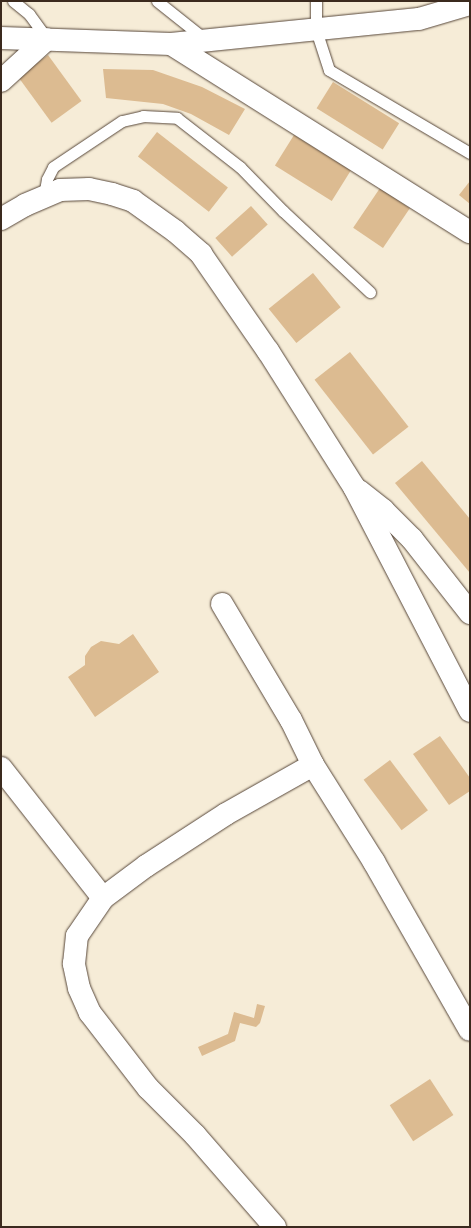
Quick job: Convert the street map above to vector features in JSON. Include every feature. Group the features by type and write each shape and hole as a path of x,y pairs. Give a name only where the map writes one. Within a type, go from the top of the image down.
{"street":[{"path":"1,38 171,44 420,19 470,4"},
{"path":"1,82 47,39"},
{"path":"171,44 470,232"},
{"path":"1,219 44,196 60,190 88,189 133,201 175,231 201,254 268,351 354,487 470,711"},
{"path":"354,487 384,510 412,539 470,613"},
{"path":"222,604 290,720 313,765 374,862 470,1030"},
{"path":"275,1227 196,1135 148,1088 90,1013 79,988 74,964 77,936 102,898 146,866 226,814 313,765"},
{"path":"1,768 102,898"}],"lane":[{"path":"13,1 29,14 47,39"},
{"path":"158,1 207,41"},
{"path":"316,1 316,30 329,70 470,153"},
{"path":"44,196 47,179 53,167 122,121 142,116 178,118 240,167 283,211 370,292"}],"building":[{"path":"48,55 82,101 52,123 18,77"},
{"path":"103,69 153,70 202,87 245,109 229,135 191,114 163,104 106,98"},
{"path":"333,82 399,123 383,150 317,108"},
{"path":"157,132 228,187 209,212 138,156"},
{"path":"294,135 351,171 332,201 275,166"},
{"path":"470,181 470,204 459,195"},
{"path":"380,188 410,208 383,248 353,228"},
{"path":"251,206 268,225 232,257 215,238"},
{"path":"313,273 341,307 296,343 269,309"},
{"path":"350,352 408,427 373,455 315,380"},
{"path":"422,461 470,519 470,573 395,483"},
{"path":"133,634 159,672 95,717 68,677 85,665 85,656 91,647 101,641 119,644"},
{"path":"440,736 470,778 470,791 449,805 413,754"},
{"path":"390,760 428,810 402,830 364,780"},
{"path":"257,1004 265,1006 260,1023 256,1027 240,1023 235,1041 202,1056 198,1047 228,1034 234,1012 254,1018"},
{"path":"430,1079 453,1115 413,1141 390,1105"}]}
